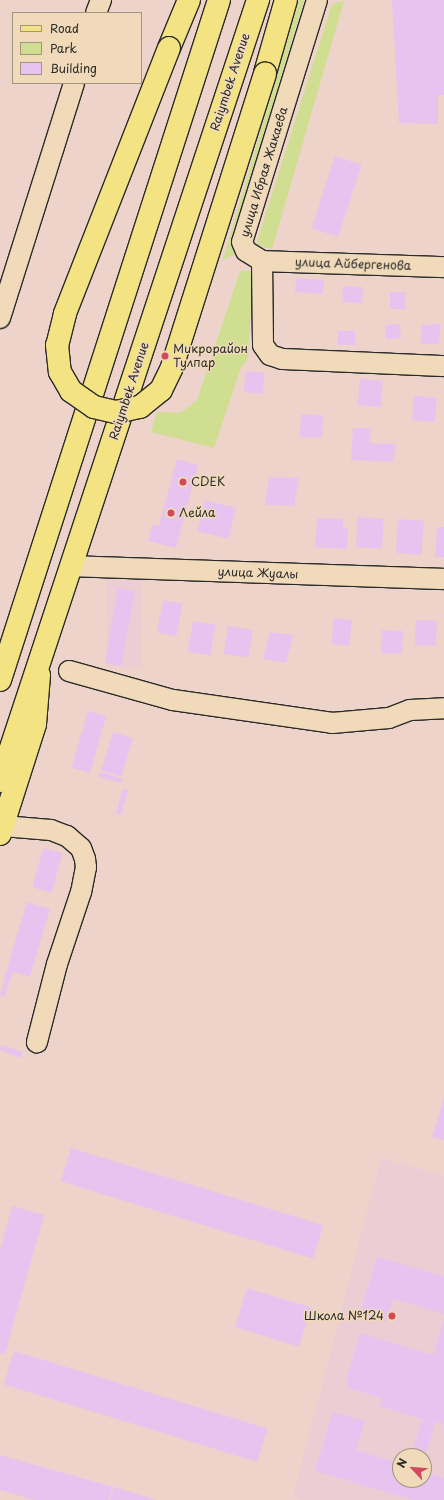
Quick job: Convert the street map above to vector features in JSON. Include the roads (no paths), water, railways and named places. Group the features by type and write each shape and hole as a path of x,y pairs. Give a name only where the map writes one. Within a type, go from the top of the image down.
{"main road":[{"path":"189,0 65,314 57,345 60,372 72,391 94,407 116,412 140,407 161,390 172,367 265,73 286,0"},
{"path":"0,680 219,0"},
{"name":"Raiymbek Avenue","path":"0,781 258,0"},
{"path":"1,830 35,724 40,661"}],"street":[{"path":"96,12 100,0"},
{"name":"улица Ибрая Жакаева","path":"262,261 246,251 242,242 317,0"},
{"path":"0,318 74,84"},
{"path":"262,261 263,345 270,355 282,359 444,366"},
{"name":"улица Айбергенова","path":"262,261 444,268"},
{"name":"улица Жуалы","path":"72,566 444,579"},
{"path":"69,671 173,700 332,723 389,718 410,710 444,708"},
{"path":"1,830 51,830 67,836 81,848 86,867 37,1042"}],"place":[{"name":"Микрорайон Тулпар","path":"165,356"},
{"name":"CDEK","path":"183,482"},
{"name":"Лейла","path":"171,513"},
{"name":"Школа №124","path":"392,1316"}]}
